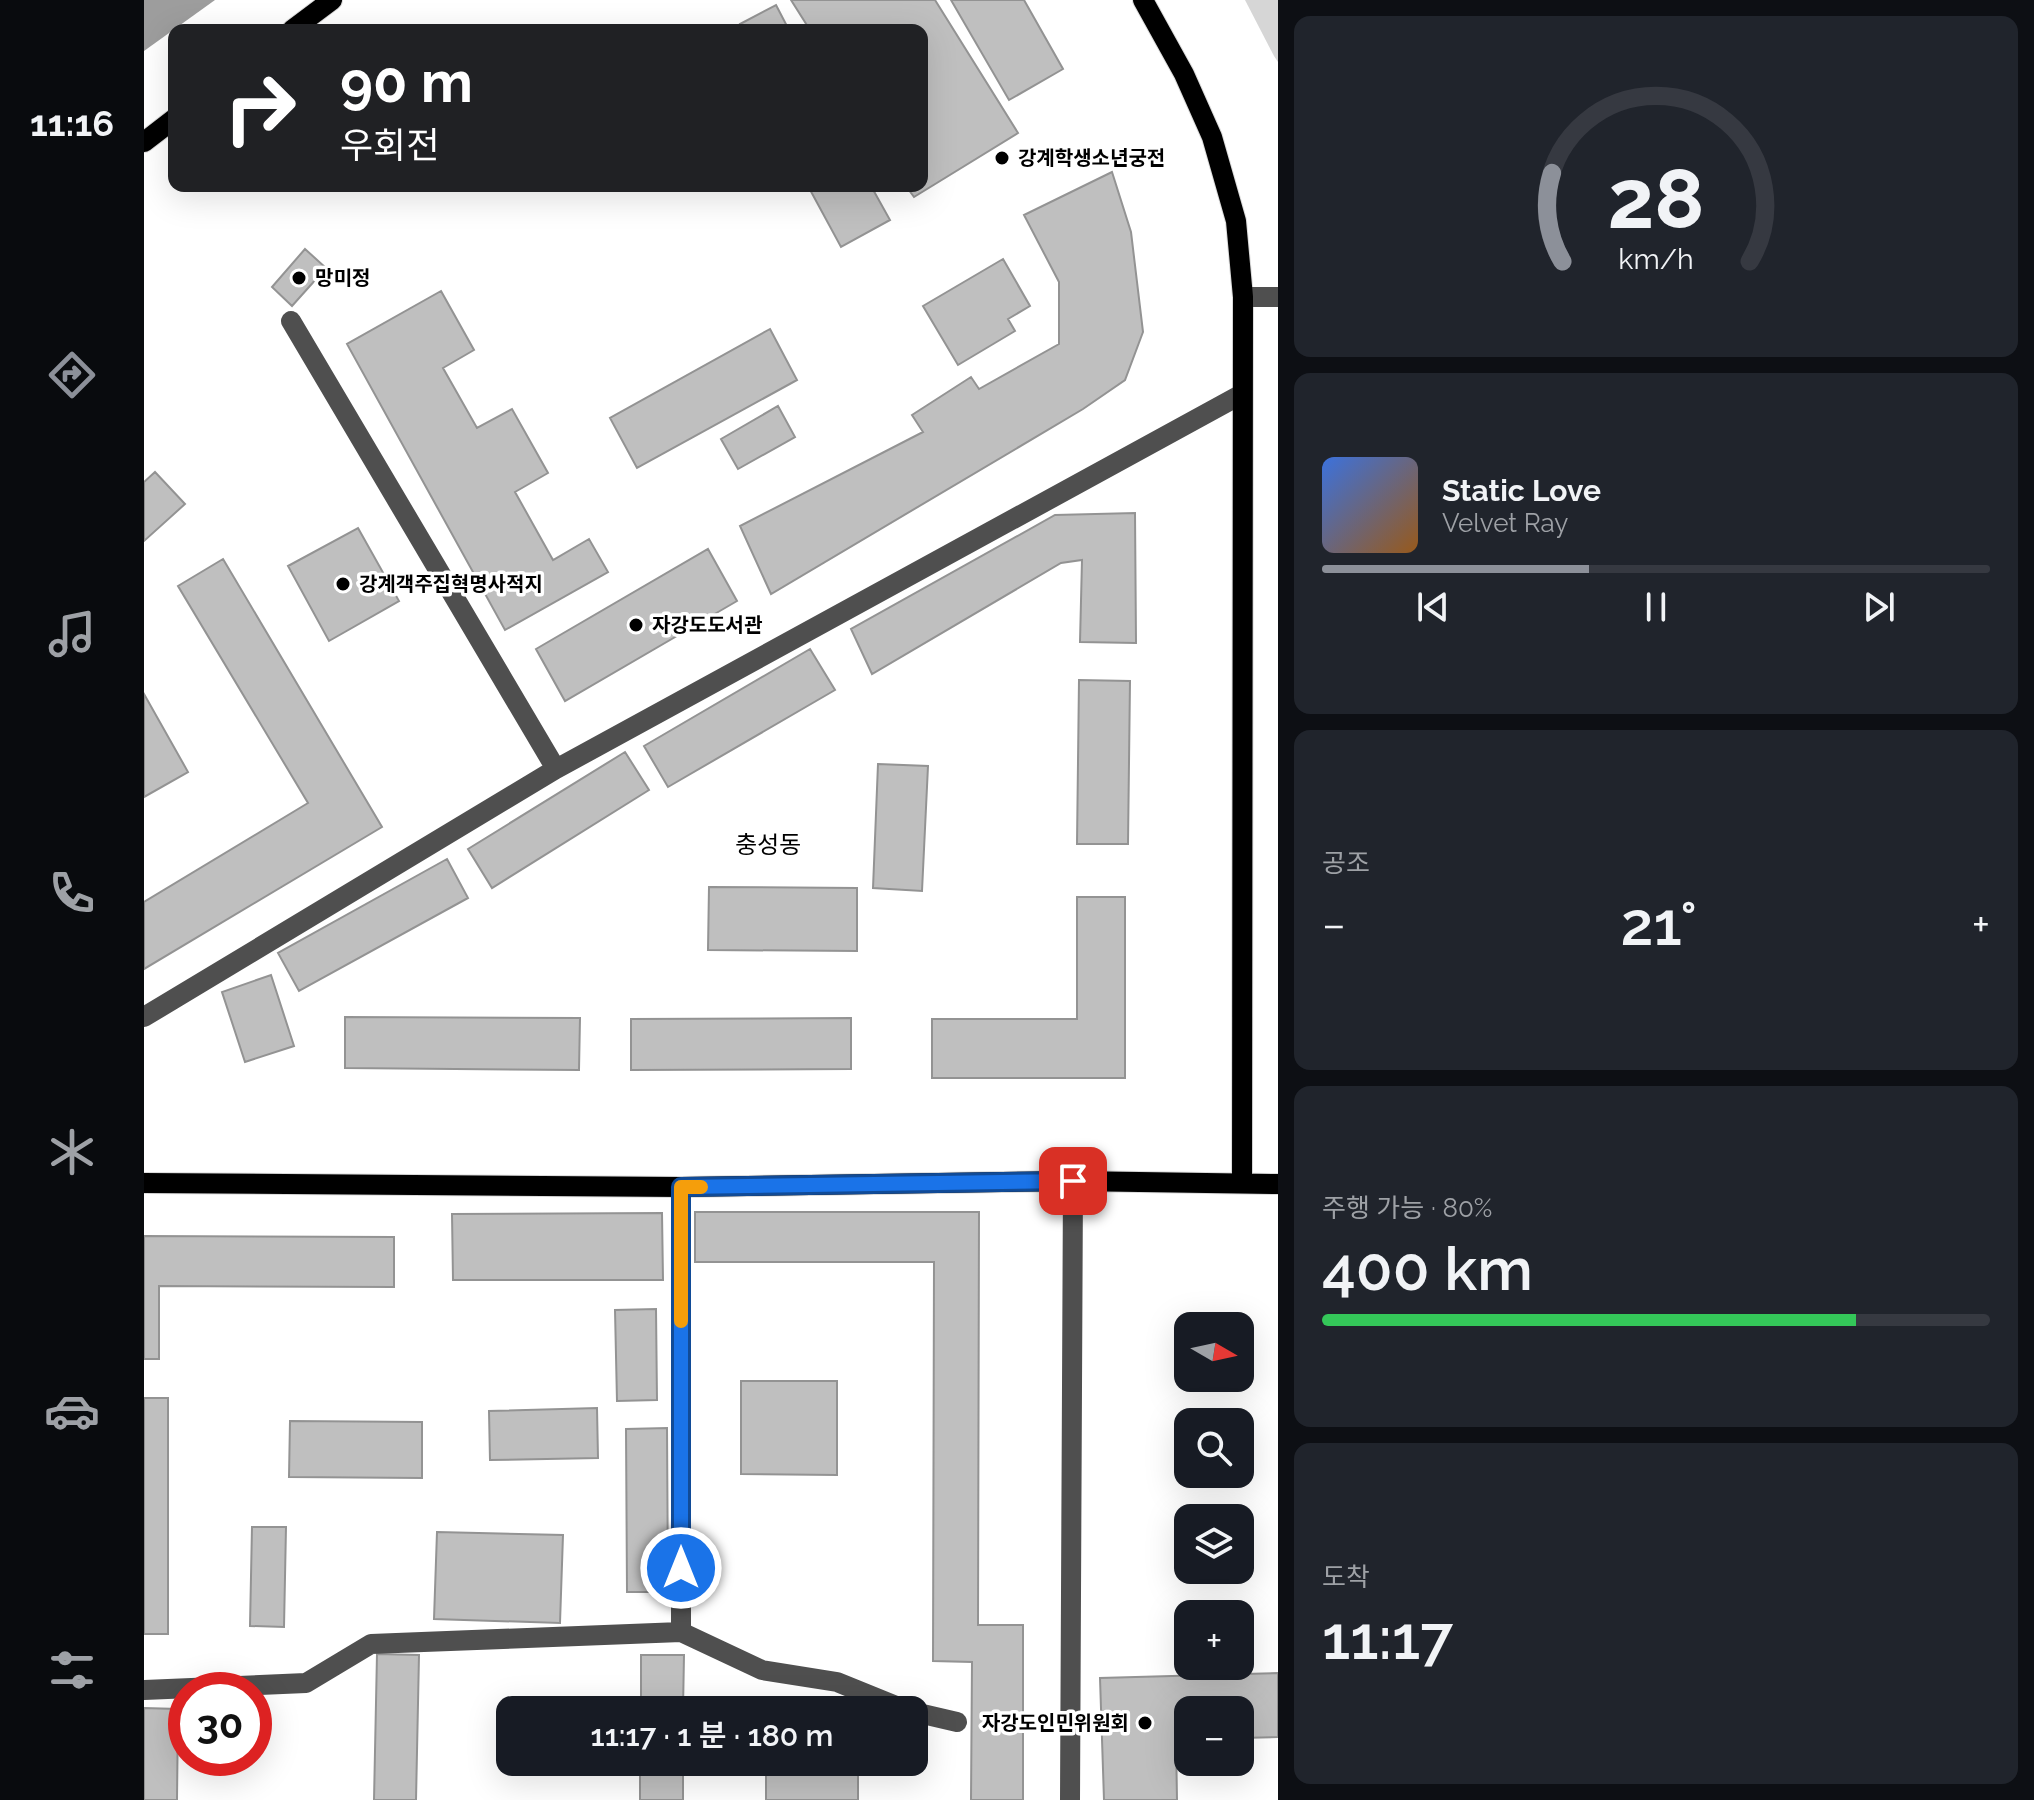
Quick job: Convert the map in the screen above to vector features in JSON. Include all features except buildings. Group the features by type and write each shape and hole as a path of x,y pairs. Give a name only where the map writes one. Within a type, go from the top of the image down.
{"main road":[{"path":"300,24 332,0"},
{"path":"1143,0 1184,74 1212,137 1236,221 1243,297 1242,1183"},
{"path":"144,142 168,124"},
{"path":"144,1183 681,1187 1073,1181 1278,1184"}],"street":[{"path":"1243,297 1278,297"},
{"path":"291,321 556,769"},
{"path":"144,1017 556,769 1242,394"},
{"path":"1070,1800 1073,1181"},
{"path":"681,1187 681,1632"},
{"path":"144,1690 306,1683 371,1644 681,1632 762,1670 837,1682 872,1696"},
{"path":"928,1715 957,1722"}],"shaded area":[{"path":"144,0 215,0 182,24 168,24 168,34 144,51"},
{"path":"1245,0 1278,0 1278,62 1274,56"}],"slow traffic":[{"path":"681,1321 681,1187 701,1187"}],"place":[{"name":"강계학생소년궁전","path":"1002,158"},
{"name":"망미정","path":"299,278"},
{"name":"강계객주집혁명사적지","path":"343,584"},
{"name":"자강도도서관","path":"636,625"},
{"name":"자강도인민위원회","path":"1145,1723"}],"district":[{"name":"충성동","path":"768,845"}],"route":[{"path":"681,1568 681,1187 1073,1181"}]}
